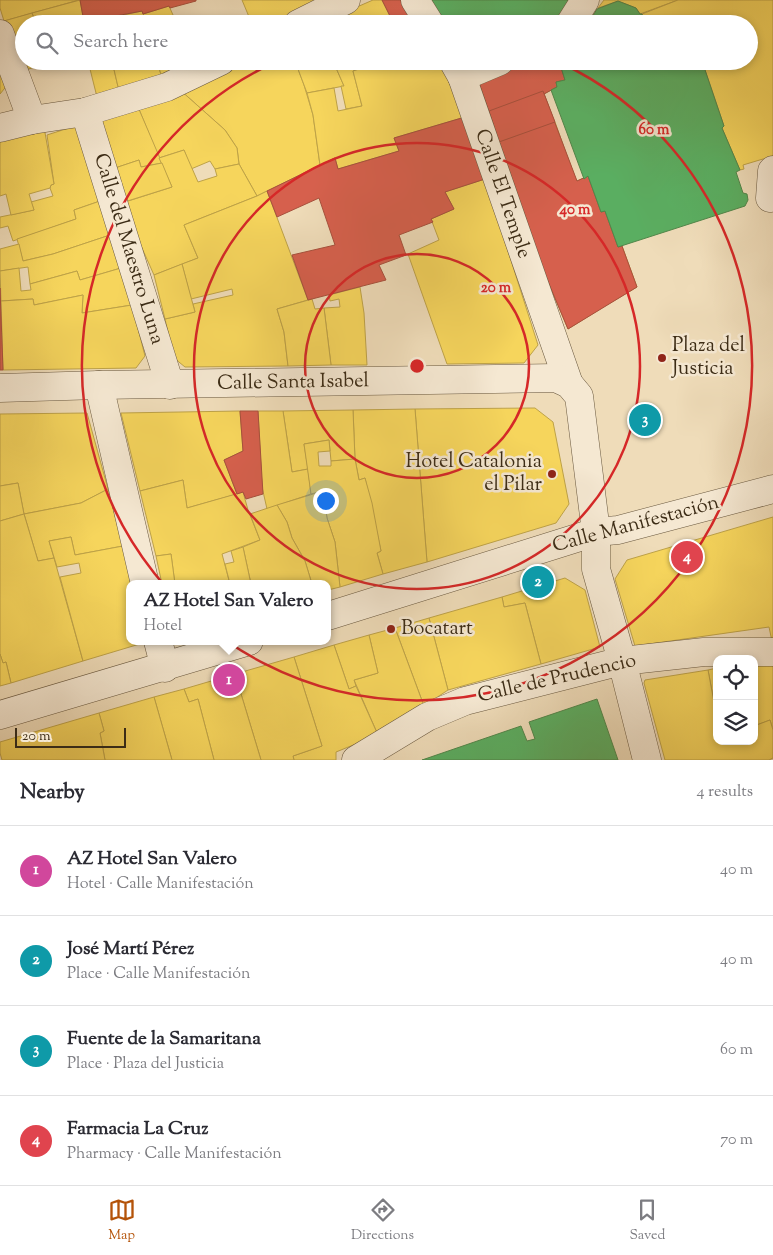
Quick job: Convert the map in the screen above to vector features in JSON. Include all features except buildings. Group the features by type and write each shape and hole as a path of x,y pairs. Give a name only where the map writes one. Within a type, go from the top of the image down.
{"street":[{"path":"316,15 346,0"},
{"path":"415,0 424,15"},
{"path":"576,15 585,0"},
{"path":"0,34 32,120"},
{"path":"0,128 32,120 85,112 167,87 202,70"},
{"name":"Calle El Temple","path":"457,70 574,390"},
{"name":"Calle del Maestro Luna","path":"85,112 170,385"},
{"path":"770,198 773,170"},
{"name":"Calle Santa Isabel","path":"0,388 556,378 574,390"},
{"path":"99,385 144,580"},
{"path":"574,390 596,532 596,569 622,661 646,760"},
{"name":"Calle Manifestación","path":"331,615 596,532 618,530 773,489"},
{"path":"159,645 165,668"},
{"path":"0,716 165,668 236,645"},
{"name":"Calle de Prudencio","path":"356,760 456,704 622,661 704,652 773,652"}],"place":[{"name":"Plaza del Justicia","path":"662,358"},
{"name":"Fuente de la Samaritana","path":"645,420"},
{"name":"Hotel Catalonia el Pilar","path":"552,474"},
{"name":"Farmacia La Cruz","path":"687,557"},
{"name":"José Martí Pérez","path":"538,582"},
{"name":"Bocatart","path":"391,629"},
{"name":"AZ Hotel San Valero","path":"229,680"}]}
